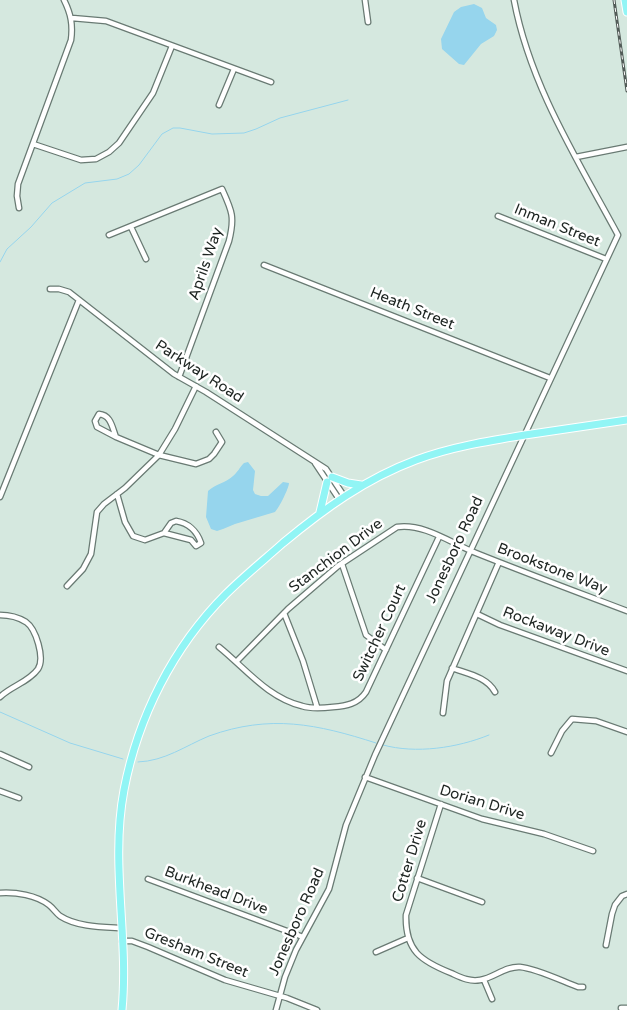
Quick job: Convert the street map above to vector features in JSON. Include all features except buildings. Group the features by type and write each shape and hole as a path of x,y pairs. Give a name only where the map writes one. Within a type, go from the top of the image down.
{"main road":[{"path":"625,0 627,12"},
{"path":"122,1010 122,941 118,862 120,816 131,759 152,702 177,656 212,609 245,576 320,512 362,485 398,467 436,453 470,444 627,420"},
{"path":"320,512 329,479 362,485"}],"street":[{"path":"19,208 18,184 70,40 72,18 64,0"},
{"path":"365,0 368,22"},
{"path":"514,0 530,62 551,109 576,157 627,147"},
{"path":"72,18 106,21 272,82"},
{"path":"32,144 81,160 96,159 109,152 119,143 153,93 172,46"},
{"path":"219,105 234,69"},
{"name":"Jonesboro Road","path":"276,1010 278,995 284,977 329,889 346,826 365,777 469,550 618,235 576,157"},
{"name":"Aprils Way","path":"109,235 222,189 234,223 179,377"},
{"name":"Inman Street","path":"498,216 606,259"},
{"path":"131,227 146,259"},
{"name":"Heath Street","path":"264,265 550,378"},
{"name":"Parkway Road","path":"50,289 65,290 179,377 312,460 342,497"},
{"path":"0,497 79,300"},
{"path":"68,586 83,569 91,554 97,512 159,455 196,386"},
{"path":"116,437 110,419 104,414 99,414 95,421 97,427 116,437 159,455 196,464 209,459 222,442 216,432"},
{"path":"117,494 125,522 133,536 145,540 164,533 191,540 196,546 201,543 199,538 185,523 176,521 171,523 164,533"},
{"name":"Stanchion Drive","path":"237,661 284,613 342,564 397,527 415,527 469,550"},
{"name":"Switcher Court","path":"219,647 266,688 304,707 345,706 360,699 366,692 439,537"},
{"name":"Brookstone Way","path":"469,550 627,611"},
{"path":"443,713 446,681 499,562"},
{"path":"342,564 366,635 386,650"},
{"path":"284,613 303,662 317,707"},
{"name":"Rockaway Drive","path":"477,614 500,625 627,671"},
{"path":"0,615 16,617 28,624 40,644 40,658 39,668 0,697"},
{"path":"452,668 491,684 495,692"},
{"path":"551,753 562,731 572,719 596,721 627,732"},
{"path":"0,754 29,767"},
{"name":"Dorian Drive","path":"365,777 482,819 544,834 592,852"},
{"path":"0,790 19,798"},
{"name":"Cotter Drive","path":"408,938 406,915 441,804"},
{"path":"417,878 482,902"},
{"name":"Burkhead Drive","path":"148,879 303,937"},
{"path":"0,893 17,893 40,900 50,905 60,916 73,921 95,926 121,928"},
{"path":"606,945 615,906 622,896 627,894"},
{"path":"376,952 408,938 417,955 432,965 466,979 484,980 509,968 521,967 578,987 583,987"},
{"name":"Gresham Street","path":"122,941 148,947 225,980 278,995 316,1010"},
{"path":"484,980 492,998"},
{"path":"621,1008 627,1008"}],"water":[{"path":"474,4 482,8 486,18 496,25 497,30 494,36 481,44 464,65 459,64 442,49 441,39 454,12 461,7"},
{"path":"248,462 255,471 253,490 255,494 268,496 283,482 289,483 281,502 275,512 217,531 211,529 206,517 208,491 230,478 244,463"}],"waterway":[{"path":"0,262 7,249 31,227 52,203 85,183 117,179 129,174 139,165 162,134 173,128 212,134 244,133 280,118 348,100"},
{"path":"0,712 70,743 123,759"},
{"path":"138,762 166,756 209,736 253,725 293,724 334,731 376,743"},
{"path":"383,745 409,749 436,748 477,740 489,735"}],"railway":[{"path":"614,0 627,91"}]}
